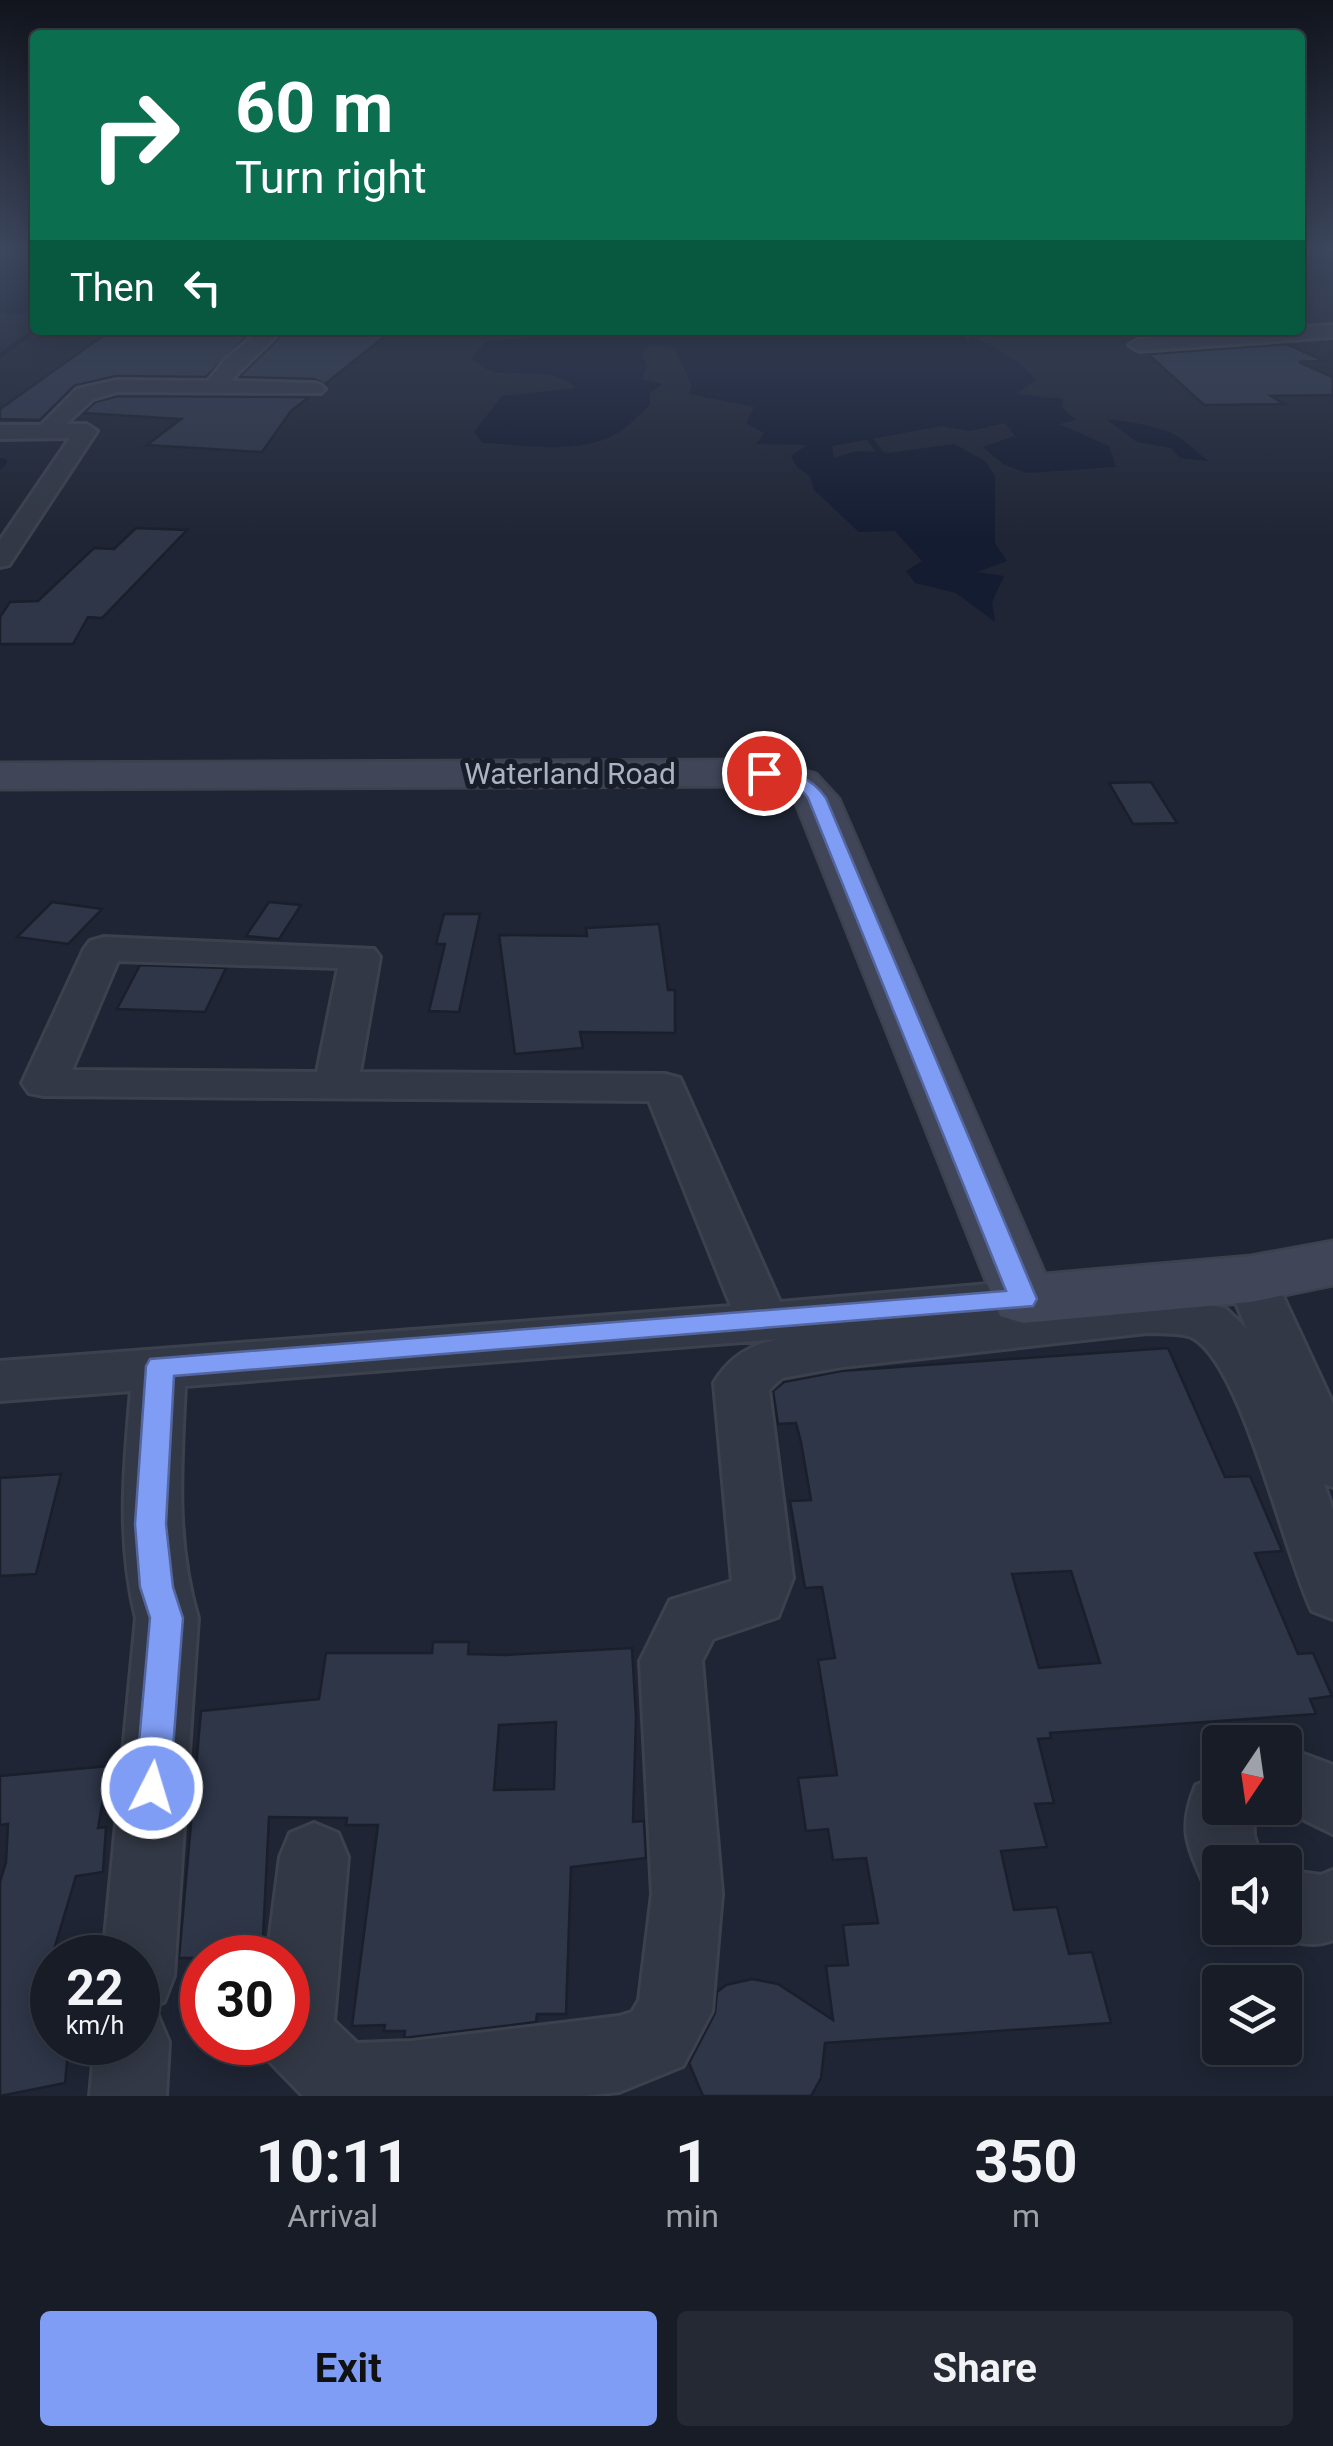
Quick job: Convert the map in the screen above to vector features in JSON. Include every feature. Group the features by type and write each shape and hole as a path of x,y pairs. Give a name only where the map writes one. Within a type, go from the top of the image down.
{"main road":[{"name":"Waterland Road","path":"0,776 764,773 792,778 808,786 1023,1299"},
{"path":"1023,1299 1251,1279 1333,1263"}],"street":[{"path":"214,388 232,363 254,345"},
{"path":"48,430 85,394 117,386 314,390"},
{"path":"0,432 86,432 0,559"},
{"path":"336,1086 360,958 104,949 44,1083 336,1086 665,1088 763,1322"},
{"path":"1251,1279 1333,1465"},
{"path":"0,1380 1023,1299"},
{"path":"314,1857 295,2035 320,2063 353,2084 412,2087 619,2054 656,2040 676,2011 687,1894 671,1661 692,1619 756,1599 763,1578 741,1383 767,1362 842,1348 1148,1314 1207,1321 1237,1351 1278,1434 1333,1593"},
{"path":"141,1935 166,1618 156,1587 151,1524 160,1366"},
{"path":"1302,1785 1333,1802"},
{"path":"1302,1907 1320,1910 1333,1906"},
{"path":"128,2096 130,2065"}],"water":[{"path":"483,345 651,345 641,352 647,367 642,379 662,384 650,393 650,405 606,439 554,447 483,443 474,432 502,396 576,388 547,375 491,371 471,359"},
{"path":"656,345 988,345 1015,360 1035,380 1016,394 1063,399 1062,408 1076,420 1059,424 1109,446 1116,467 1027,473 1003,464 983,447 1015,436 1005,423 970,431 942,426 832,446 834,458 857,451 889,453 954,444 985,461 995,476 995,543 1007,561 977,572 1004,576 992,602 995,622 956,593 915,583 906,571 922,561 895,531 859,532 814,490 810,476 797,467 791,456 807,445 756,444 764,433 746,423 754,407 689,394 692,386 675,349"},
{"path":"1106,419 1169,432 1209,461 1180,458 1171,448 1137,442"}],"building":[{"path":"90,345 239,345 206,377 116,376 74,386 40,420 0,419 0,409"},
{"path":"271,345 374,345 325,384 314,379 239,377"},
{"path":"1289,345 1322,360 1299,362 1333,377 1333,395 1271,396 1284,404 1204,405 1148,354"},
{"path":"118,396 309,397 291,411 262,452 147,445 181,419 83,413 95,402"},
{"path":"136,528 187,530 102,618 88,617 73,644 0,644 0,617 10,602 38,601 94,548 114,549"},
{"path":"1151,782 1177,823 1133,824 1109,783"},
{"path":"52,902 102,909 68,944 17,937"},
{"path":"269,902 301,905 279,939 246,936"},
{"path":"444,914 480,914 459,1012 429,1011 445,944 436,944"},
{"path":"659,924 668,990 675,990 675,1033 580,1032 583,1048 515,1054 499,935 587,936 586,928"},
{"path":"140,965 226,968 205,1012 117,1009"},
{"path":"1168,1348 1225,1477 1250,1476 1282,1551 1255,1553 1298,1654 1313,1653 1332,1696 1310,1699 1316,1714 1050,1733 1051,1738 1038,1739 1054,1803 1035,1804 1047,1847 1001,1851 1014,1910 1057,1907 1069,1954 1092,1952 1111,2023 825,2043 821,2078 811,2096 703,2096 689,2063 715,2013 717,1992 726,1985 752,1979 778,1984 833,2020 826,1966 848,1965 843,1925 878,1923 866,1858 833,1860 828,1829 806,1831 798,1778 837,1775 818,1660 835,1658 822,1587 805,1588 790,1501 811,1500 801,1442 796,1423 778,1424 773,1391 784,1382 841,1371","holes":["1071,1571 1100,1663 1039,1668 1012,1574"]},
{"path":"61,1474 36,1574 0,1576 0,1478"},
{"path":"433,1642 469,1642 468,1654 632,1648 636,1717 633,1822 644,1821 646,1858 571,1867 566,2014 537,2014 536,2022 404,2038 405,2031 384,2031 385,2025 352,2026 378,1825 346,1825 347,1818 269,1817 263,1935 181,1935 201,1711 319,1699 326,1653 432,1653","holes":["556,1722 554,1789 494,1790 499,1725"]},
{"path":"109,1766 98,1828 106,1827 103,1872 76,1876 58,1935 30,1935 30,2065 67,2065 65,2083 0,2096 0,1882 6,1862 8,1824 0,1825 0,1776"}],"waterway":[{"path":"0,356 15,345"},
{"path":"860,426 888,463"},
{"path":"0,461 4,462 0,466"}],"route":[{"path":"152,1788 166,1618 156,1587 151,1524 160,1366 1023,1299 817,798 808,786 792,778 764,773"}]}
